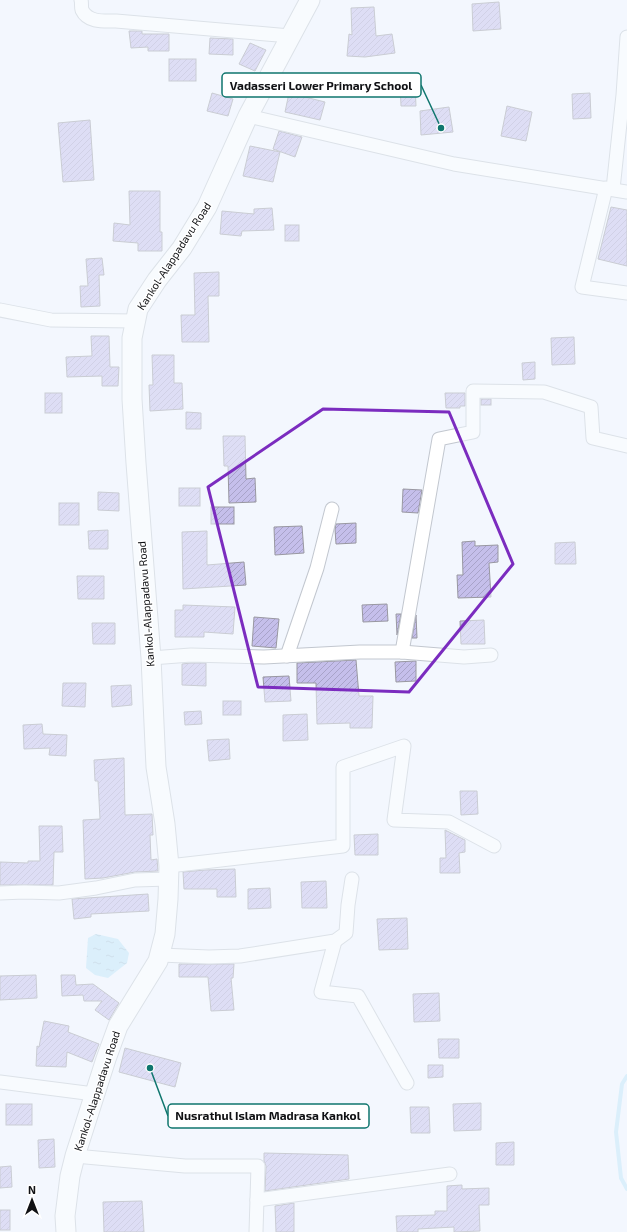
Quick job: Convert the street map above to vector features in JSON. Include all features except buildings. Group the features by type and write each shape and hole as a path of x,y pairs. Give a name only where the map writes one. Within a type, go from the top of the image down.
{"main road":[{"name":"Kankol-Alappadavu Road","path":"66,1232 65,1216 70,1176 94,1094 118,1026 158,961 165,934 168,900 169,872 166,824 156,766 151,658 141,544 132,399 132,338 138,309 157,280 182,248 207,207 248,116 310,0"}],"street":[{"path":"81,0 82,10 88,18 102,21 116,20 290,36"},
{"path":"627,36 623,95 609,189 582,287 627,293"},
{"path":"248,116 454,164 627,192"},
{"path":"0,310 52,320 136,321"},
{"path":"402,652 439,439 472,432 472,391 544,392 591,407 593,438 627,446"},
{"path":"288,656 317,568 332,509"},
{"path":"151,658 191,655 288,656 360,652 402,652 464,657 492,655"},
{"path":"0,893 59,893 96,888 169,872 343,846 343,767 404,746 394,820 449,822 494,846"},
{"path":"160,955 208,957 240,956 335,942 346,933 348,904 352,879"},
{"path":"335,942 321,992 358,996 407,1083"},
{"path":"0,1082 94,1094"},
{"path":"75,1156 185,1166 258,1166 256,1232"},
{"path":"257,1200 450,1174"}],"highlighted area":[{"path":"323,409 449,412 513,564 409,692 258,687 208,487"}],"water":[{"path":"96,934 118,939 129,953 127,963 108,978 95,975 86,968 88,938"}],"waterway":[{"path":"627,1076 622,1084 616,1132 621,1178 627,1189"}],"place":[{"name":"Vadasseri Lower Primary School","path":"441,128"},
{"name":"Nusrathul Islam Madrasa Kankol","path":"150,1068"}]}
